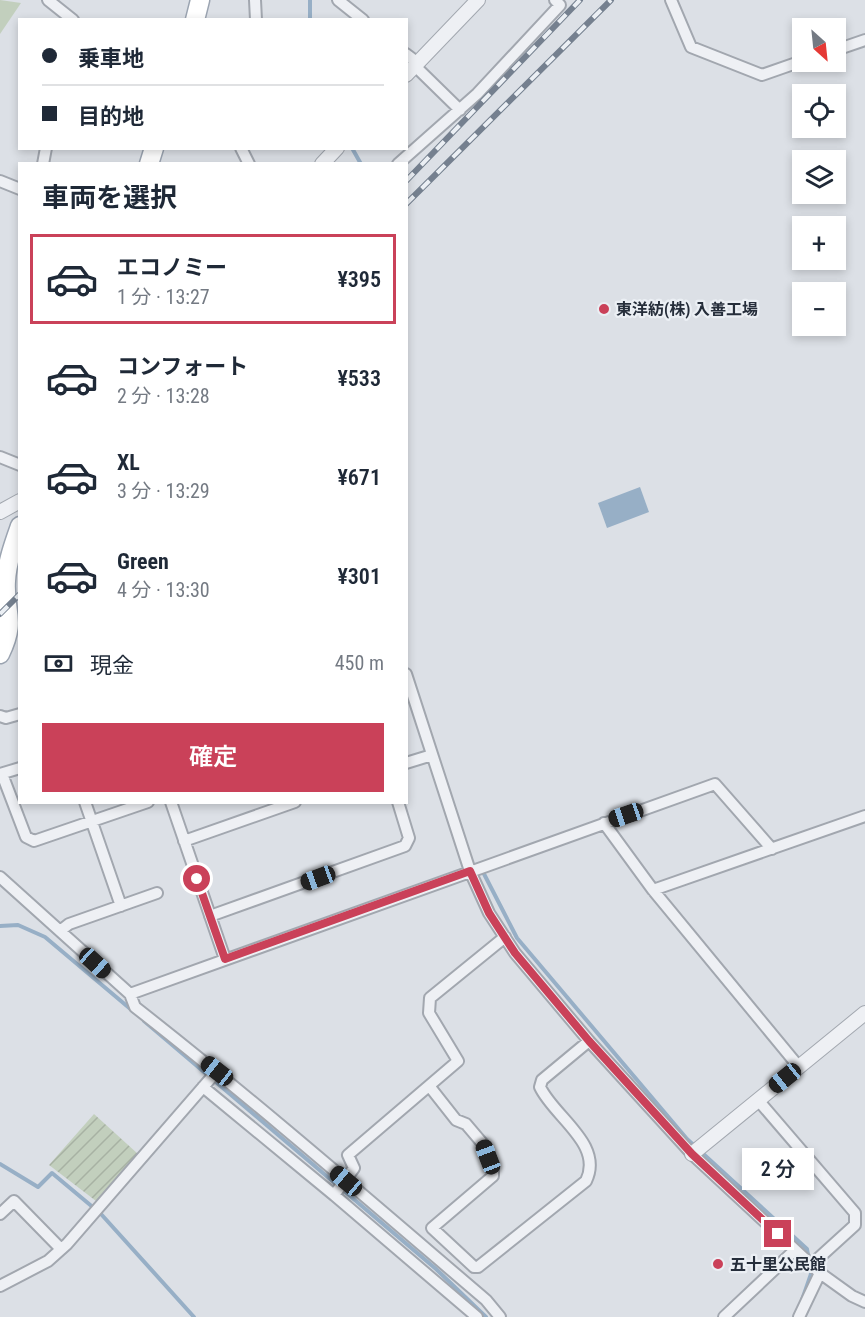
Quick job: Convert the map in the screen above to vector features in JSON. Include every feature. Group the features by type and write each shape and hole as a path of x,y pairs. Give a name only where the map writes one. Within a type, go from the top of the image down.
{"main road":[{"path":"196,18 200,0"},
{"path":"0,654 8,638 11,615 6,578 18,533"}],"street":[{"path":"48,0 70,18"},
{"path":"255,0 256,18"},
{"path":"338,0 360,18"},
{"path":"460,110 411,65 478,0"},
{"path":"400,162 460,110 560,5 555,0"},
{"path":"671,0 691,47 762,75 792,64"},
{"path":"846,47 865,40"},
{"path":"324,162 335,150"},
{"path":"0,181 18,188"},
{"path":"0,456 18,464"},
{"path":"0,512 18,502"},
{"path":"408,680 470,871 489,913 515,953 589,1041 692,1154 816,1269 852,1296 865,1302"},
{"path":"0,716 6,718 18,715"},
{"path":"408,763 432,754"},
{"path":"18,769 1,774 26,837 34,842 142,804"},
{"path":"130,994 715,784 772,849"},
{"path":"86,804 121,906"},
{"path":"172,804 225,959"},
{"path":"184,841 289,804"},
{"path":"210,916 405,846 410,838 399,804"},
{"path":"653,890 865,816"},
{"path":"604,823 653,890 799,1067"},
{"path":"0,878 130,994 135,1007 217,1071 486,1300 500,1317"},
{"path":"60,931 69,924 158,893"},
{"path":"334,1195 354,1168 348,1155 430,1088 458,1061 429,1013 430,998 505,937"},
{"path":"692,1154 865,1013"},
{"path":"430,1088 456,1120 466,1124 483,1144 493,1170 493,1176 432,1228 474,1266 478,1267 586,1181 591,1171 588,1150 540,1087 542,1080 589,1041"},
{"path":"0,1286 48,1261 61,1249 217,1071"},
{"path":"203,1087 477,1317"},
{"path":"758,1100 855,1213 855,1225 816,1269 799,1317"},
{"path":"0,1214 14,1201 61,1249"},
{"path":"724,1317 795,1250"}],"green space":[{"path":"0,0 21,3 0,34"},
{"path":"94,1114 138,1154 96,1201 49,1165"}],"water":[{"path":"640,487 649,512 607,528 598,503"}],"waterway":[{"path":"310,0 310,18"},
{"path":"353,150 360,162"},
{"path":"483,872 517,938 687,1139 807,1249 809,1260"},
{"path":"0,926 18,925 45,937 134,1012"},
{"path":"144,1021 436,1269 486,1317"},
{"path":"0,1164 38,1187 52,1173 101,1214 194,1317"},
{"path":"802,1300 811,1274 810,1267"}],"railway":[{"path":"408,179 580,0"},
{"path":"408,202 611,0"},
{"path":"0,614 18,596"}],"place":[{"name":"東洋紡(株) 入善工場","path":"604,309"},
{"name":"五十里公民館","path":"718,1264"}],"route":[{"path":"197,879 225,959 470,871 489,913 515,953 589,1041 692,1154 778,1234"}]}
